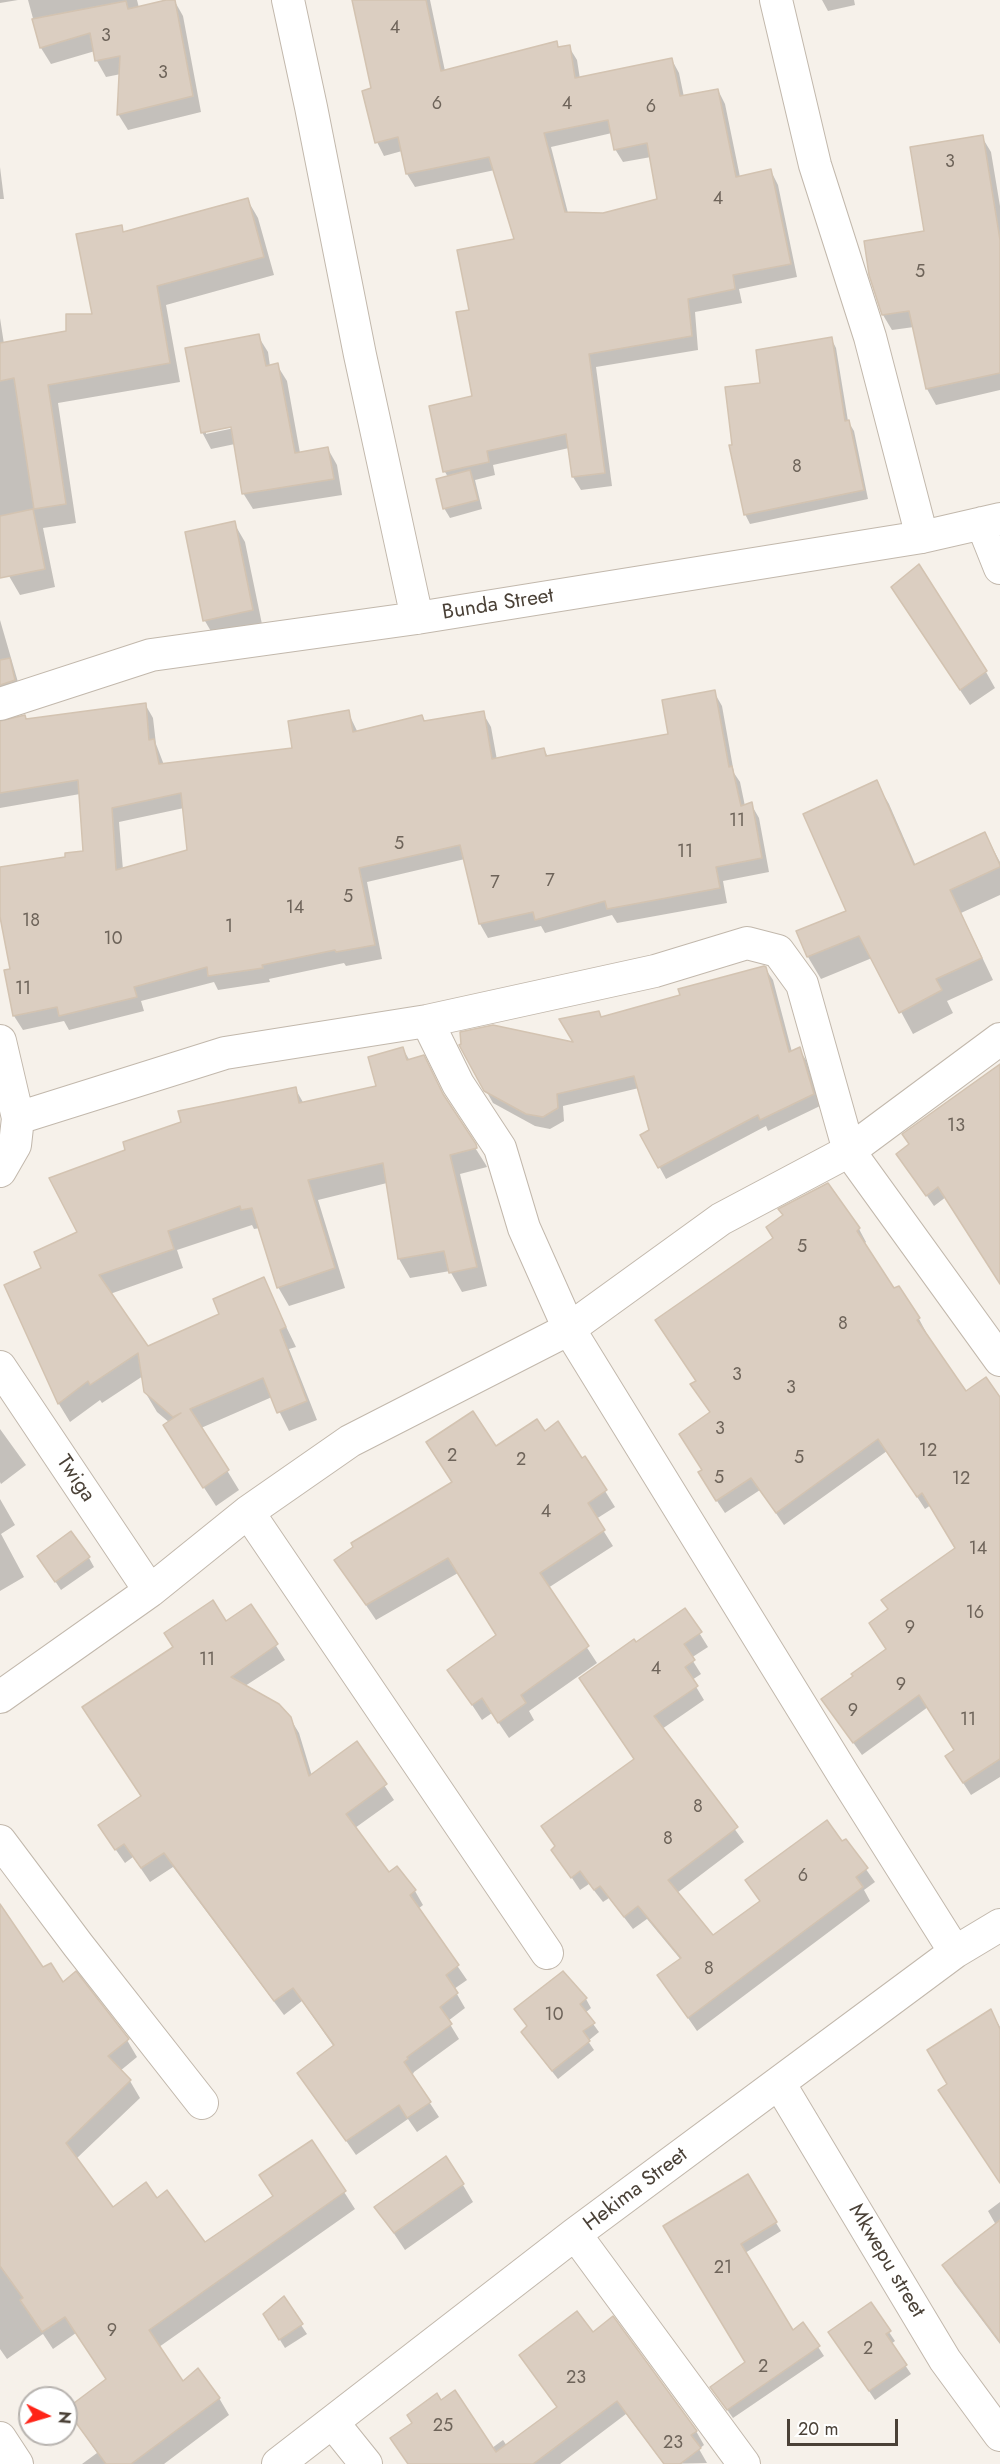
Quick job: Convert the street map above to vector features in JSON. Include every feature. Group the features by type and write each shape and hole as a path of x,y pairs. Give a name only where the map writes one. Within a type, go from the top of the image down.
{"street":[{"path":"288,0 312,107 360,355 417,618"},
{"path":"776,0 815,165 870,337 922,537"},
{"path":"991,521 1000,568"},
{"name":"Bunda Street","path":"0,704 151,656 417,618 922,537 991,521"},
{"path":"18,1118 225,1053 427,1021 655,971 747,943 777,951 802,984 849,1151 1000,1360"},
{"path":"427,1021 458,1084 500,1148 524,1228 569,1329 843,1774 956,1952"},
{"path":"0,1697 150,1591 248,1512 350,1441 569,1329 721,1219 849,1151 1000,1039"},
{"path":"0,1041 18,1118 15,1145 0,1171"},
{"name":"Twiga","path":"0,1367 150,1591"},
{"path":"248,1512 547,1953"},
{"path":"0,1841 202,2103"},
{"name":"Hekima Street","path":"278,2464 575,2234 956,1952 1000,1925"},
{"name":"Mkwepu street","path":"779,2083 945,2361 1000,2435"},
{"path":"575,2234 744,2464"},
{"path":"333,2423 366,2464"},
{"path":"0,2438 17,2464"}],"building":[{"path":"175,0 193,96 117,115 120,56 95,61 90,33 40,48 32,19 126,1 128,9"},
{"path":"352,0 426,0 441,71 557,41 558,47 570,45 575,78 672,58 680,96 718,89 736,177 771,169 791,264 733,275 735,289 688,299 692,336 589,354 605,473 572,477 566,434 487,451 489,462 443,472 429,406 472,396 456,312 469,310 457,250 514,239 489,157 406,174 398,137 375,143 362,91 371,88","holes":["608,120 614,150 647,143 657,199 603,213 565,212 544,133"]},
{"path":"983,135 1000,240 1000,373 926,389 909,311 882,315 869,275 864,241 924,231 910,147"},
{"path":"248,198 264,257 157,286 170,363 48,385 66,504 34,509 14,378 0,381 0,343 66,331 66,314 92,314 76,234 122,225 123,232"},
{"path":"259,334 266,366 278,363 295,453 328,447 334,479 242,494 231,427 201,433 185,348"},
{"path":"832,337 845,421 849,420 864,490 744,515 729,445 732,445 725,387 760,383 756,350"},
{"path":"470,470 478,500 443,509 436,479"},
{"path":"33,509 45,569 0,578 0,516"},
{"path":"235,521 253,610 203,621 185,532"},
{"path":"919,564 987,671 960,690 891,587"},
{"path":"10,658 15,680 0,685 0,660"},
{"path":"715,690 729,767 732,766 741,806 752,802 762,858 716,867 720,888 607,909 605,901 535,920 533,912 479,924 460,845 359,868 375,945 336,952 335,950 262,965 263,968 208,976 207,967 134,987 137,997 59,1016 57,1007 13,1016 4,970 10,969 0,917 0,867 65,857 65,853 83,851 78,780 0,793 0,721 25,715 26,719 146,703 149,740 154,739 159,764 292,748 288,721 349,710 353,732 422,715 424,721 484,711 492,759 544,748 546,756 668,734 662,700","holes":["181,793 187,850 116,870 112,808"]},
{"path":"877,780 914,865 985,832 1000,865 950,890 982,958 936,979 942,990 899,1013 859,936 807,957 796,931 846,911 803,814"},
{"path":"764,966 789,1052 800,1047 814,1094 760,1120 758,1115 658,1168 640,1135 649,1130 634,1076 557,1094 558,1108 543,1117 526,1114 484,1091 459,1045 461,1044 460,1032 493,1025 573,1042 559,1019 599,1011 601,1017 680,995 678,989"},
{"path":"403,1047 407,1060 424,1055 443,1094 476,1144 477,1148 450,1155 477,1267 449,1273 444,1251 398,1259 383,1163 308,1180 335,1268 277,1288 252,1208 241,1210 240,1206 168,1231 174,1249 99,1275 148,1346 219,1314 213,1299 264,1277 286,1327 280,1330 307,1401 277,1413 263,1378 190,1409 229,1470 203,1488 163,1425 181,1413 173,1417 144,1392 138,1353 90,1385 88,1381 58,1404 4,1285 41,1268 34,1252 77,1232 49,1178 125,1150 123,1142 181,1122 178,1111 296,1087 299,1103 376,1086 368,1057"},
{"path":"1000,1064 1000,1284 938,1187 926,1196 896,1154 909,1144 902,1134"},
{"path":"828,1183 860,1228 857,1231 894,1288 899,1286 920,1318 917,1320 966,1391 986,1377 1000,1397 1000,1759 963,1783 945,1756 954,1750 919,1695 853,1743 821,1699 886,1649 869,1623 888,1609 881,1600 955,1548 922,1493 917,1497 878,1439 776,1513 751,1478 716,1501 698,1472 702,1470 679,1434 710,1412 690,1384 696,1381 655,1320 773,1238 766,1227 783,1215 778,1209"},
{"path":"473,1411 496,1446 537,1419 545,1431 558,1421 582,1458 585,1456 607,1490 588,1503 605,1530 540,1573 589,1646 521,1695 526,1703 498,1723 482,1698 472,1705 447,1670 496,1635 448,1558 366,1605 334,1560 353,1547 351,1543 452,1482 426,1442"},
{"path":"71,1531 90,1557 55,1582 37,1556"},
{"path":"213,1600 226,1621 251,1604 278,1644 231,1677 279,1704 291,1717 309,1776 357,1741 387,1784 346,1814 389,1872 397,1866 416,1890 410,1895 459,1965 446,1975 458,1993 440,2007 452,2024 407,2057 408,2059 404,2062 431,2102 407,2118 399,2105 346,2141 297,2073 334,2045 293,1988 274,2001 164,1853 141,1868 124,1844 115,1850 98,1825 141,1796 82,1707 173,1647 164,1633"},
{"path":"685,1608 702,1632 684,1644 695,1660 685,1667 698,1686 654,1716 738,1827 668,1880 713,1935 760,1901 745,1880 827,1820 842,1841 846,1839 868,1868 856,1877 863,1887 688,2018 657,1975 681,1958 638,1906 624,1917 600,1886 594,1890 580,1871 571,1878 551,1850 555,1846 541,1826 634,1759 579,1678 634,1639 636,1642"},
{"path":"0,1904 43,1967 51,1963 63,1982 76,1971 129,2039 108,2056 131,2080 66,2143 113,2207 146,2182 157,2198 167,2190 205,2242 273,2196 259,2175 312,2140 346,2191 149,2330 183,2381 198,2368 220,2398 131,2464 106,2464 78,2426 78,2400 106,2379 65,2317 42,2332 20,2300 23,2298 0,2266"},
{"path":"563,1971 587,1998 580,2004 595,2023 583,2031 590,2041 552,2071 521,2032 527,2026 514,2009"},
{"path":"991,2009 1000,2029 1000,2183 938,2090 947,2084 927,2050"},
{"path":"446,2156 464,2184 394,2233 374,2207"},
{"path":"748,2174 777,2222 741,2244 793,2330 803,2322 820,2346 727,2410 710,2387 745,2362 663,2226"},
{"path":"1000,2220 1000,2342 942,2265"},
{"path":"284,2296 303,2324 279,2340 263,2314"},
{"path":"871,2302 891,2331 886,2334 907,2365 869,2391 828,2332"},
{"path":"577,2311 593,2332 613,2316 697,2431 691,2435 701,2448 680,2464 664,2464 617,2401 533,2464 408,2464 390,2438 412,2423 407,2415 437,2393 441,2400 455,2390 496,2452 557,2407 519,2355"}]}
